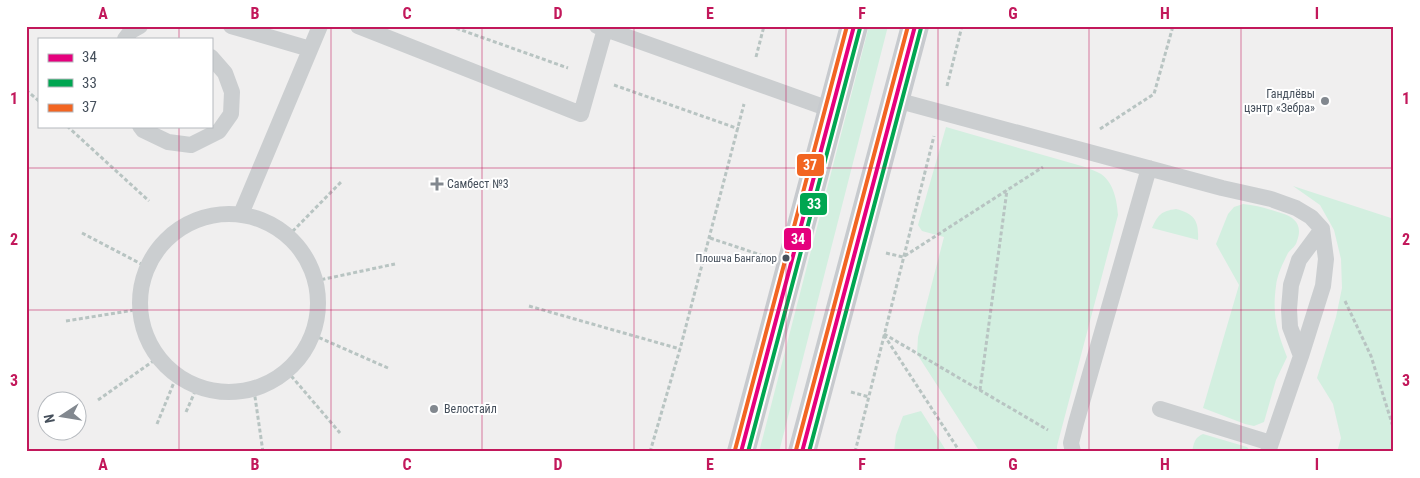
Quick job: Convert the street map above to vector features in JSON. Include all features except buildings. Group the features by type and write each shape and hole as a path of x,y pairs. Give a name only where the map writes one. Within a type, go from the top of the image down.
{"main road":[{"path":"741,452 854,26"},
{"path":"802,452 915,26"}],"lane":[{"path":"126,38 130,31 140,26"},
{"path":"232,26 310,49"},
{"path":"241,214 320,26"},
{"path":"358,26 581,114 601,28 832,110"},
{"path":"142,128 168,142 191,145 219,131 231,114 232,92 226,73 212,59"},
{"path":"896,100 1222,188 1271,199 1296,208 1311,217 1322,229 1326,259 1323,286 1270,448 1160,409"},
{"path":"1072,447 1149,168"},
{"path":"241,214 271,223 295,241 312,267 319,297 316,328 303,355 281,377 254,390 225,393 197,387 172,372 153,350 142,324 140,295 147,267 163,242 186,225 212,215 241,214"},
{"path":"1301,356 1290,327 1291,285 1299,260 1322,229"}],"path":[{"path":"855,452 962,26"},
{"path":"650,452 710,238 762,27"},
{"path":"26,90 38,100"},
{"path":"69,128 149,201"},
{"path":"288,236 342,181"},
{"path":"980,390 1007,190"},
{"path":"82,233 147,267"},
{"path":"710,238 790,265"},
{"path":"1326,259 1371,356 1394,430"},
{"path":"315,281 395,264"},
{"path":"529,306 680,349"},
{"path":"66,321 141,309"},
{"path":"884,334 1072,447"},
{"path":"884,334 960,452"},
{"path":"313,335 388,368"},
{"path":"98,400 159,357"},
{"path":"287,371 340,433"},
{"path":"156,424 177,375"},
{"path":"186,412 197,387"},
{"path":"254,390 263,452"}],"green space":[{"path":"869,26 888,26 779,452 759,452"},
{"path":"946,127 1091,169 1101,174 1112,187 1118,215 1057,452 980,452 917,354 918,337 944,237 922,231 918,225"},
{"path":"1293,186 1394,219 1394,452 1337,452 1341,438 1333,404 1317,378 1336,317 1342,288 1341,259 1334,230 1320,205"},
{"path":"1243,204 1262,207 1286,215 1294,219 1299,230 1295,246 1288,253 1279,273 1275,296 1276,323 1287,357 1276,380 1264,422 1254,426 1203,408 1239,285 1216,244 1228,214 1234,207"},
{"path":"1176,209 1192,216 1198,228 1198,240 1152,228 1161,214"},
{"path":"921,411 947,452 894,452 896,435 903,416"},
{"path":"1203,434 1247,447 1251,452 1192,452 1196,439"}],"transit line":[{"name":"37","path":"735,450 847,26"},
{"name":"34","path":"741,452 854,26"},
{"name":"37","path":"796,450 908,26"},
{"name":"34","path":"802,452 915,26"},
{"name":"33","path":"748,452 860,28"},
{"name":"33","path":"809,452 921,28"}],"place":[{"name":"Гандлёвы цэнтр «Зебра»","path":"1325,101"},
{"name":"Самбест №3","path":"437,184"},
{"name":"Плошча Бангалор","path":"786,258"},
{"name":"Велостайл","path":"434,409"}]}
